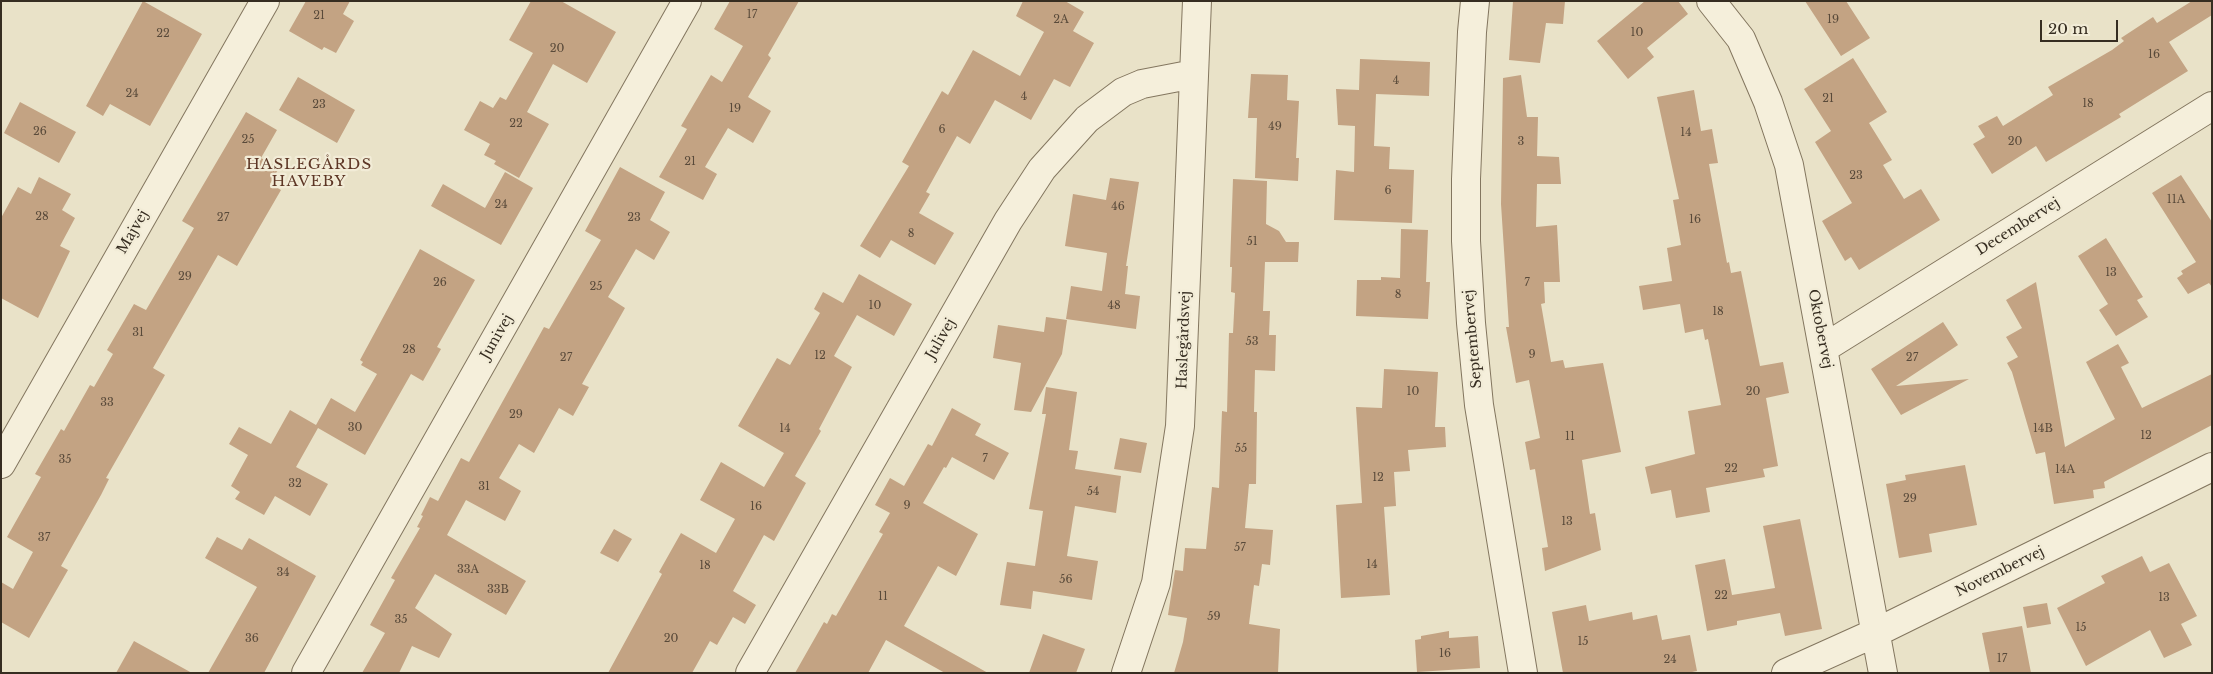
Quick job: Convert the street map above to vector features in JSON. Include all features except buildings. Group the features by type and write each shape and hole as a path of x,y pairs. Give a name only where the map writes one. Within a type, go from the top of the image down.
{"street":[{"name":"Majvej","path":"1,464 265,1"},
{"name":"Junivej","path":"306,673 687,1"},
{"name":"Haslegårdsvej","path":"1126,673 1156,584 1180,426 1197,1"},
{"name":"Septembervej","path":"1475,1 1472,32 1466,188 1466,241 1471,323 1479,405 1523,673"},
{"name":"Oktobervej","path":"1711,1 1741,39 1768,102 1789,165 1883,673"},
{"name":"Julivej","path":"750,673 1008,221 1042,169 1077,129 1102,106 1123,92 1142,84 1194,74"},
{"name":"Decembervej","path":"1824,348 2212,106"},
{"name":"Novembervej","path":"1786,673 1876,632 2212,467"}],"district":[{"name":"HASLEGÅRDS HAVEBY","path":"309,174"}]}
